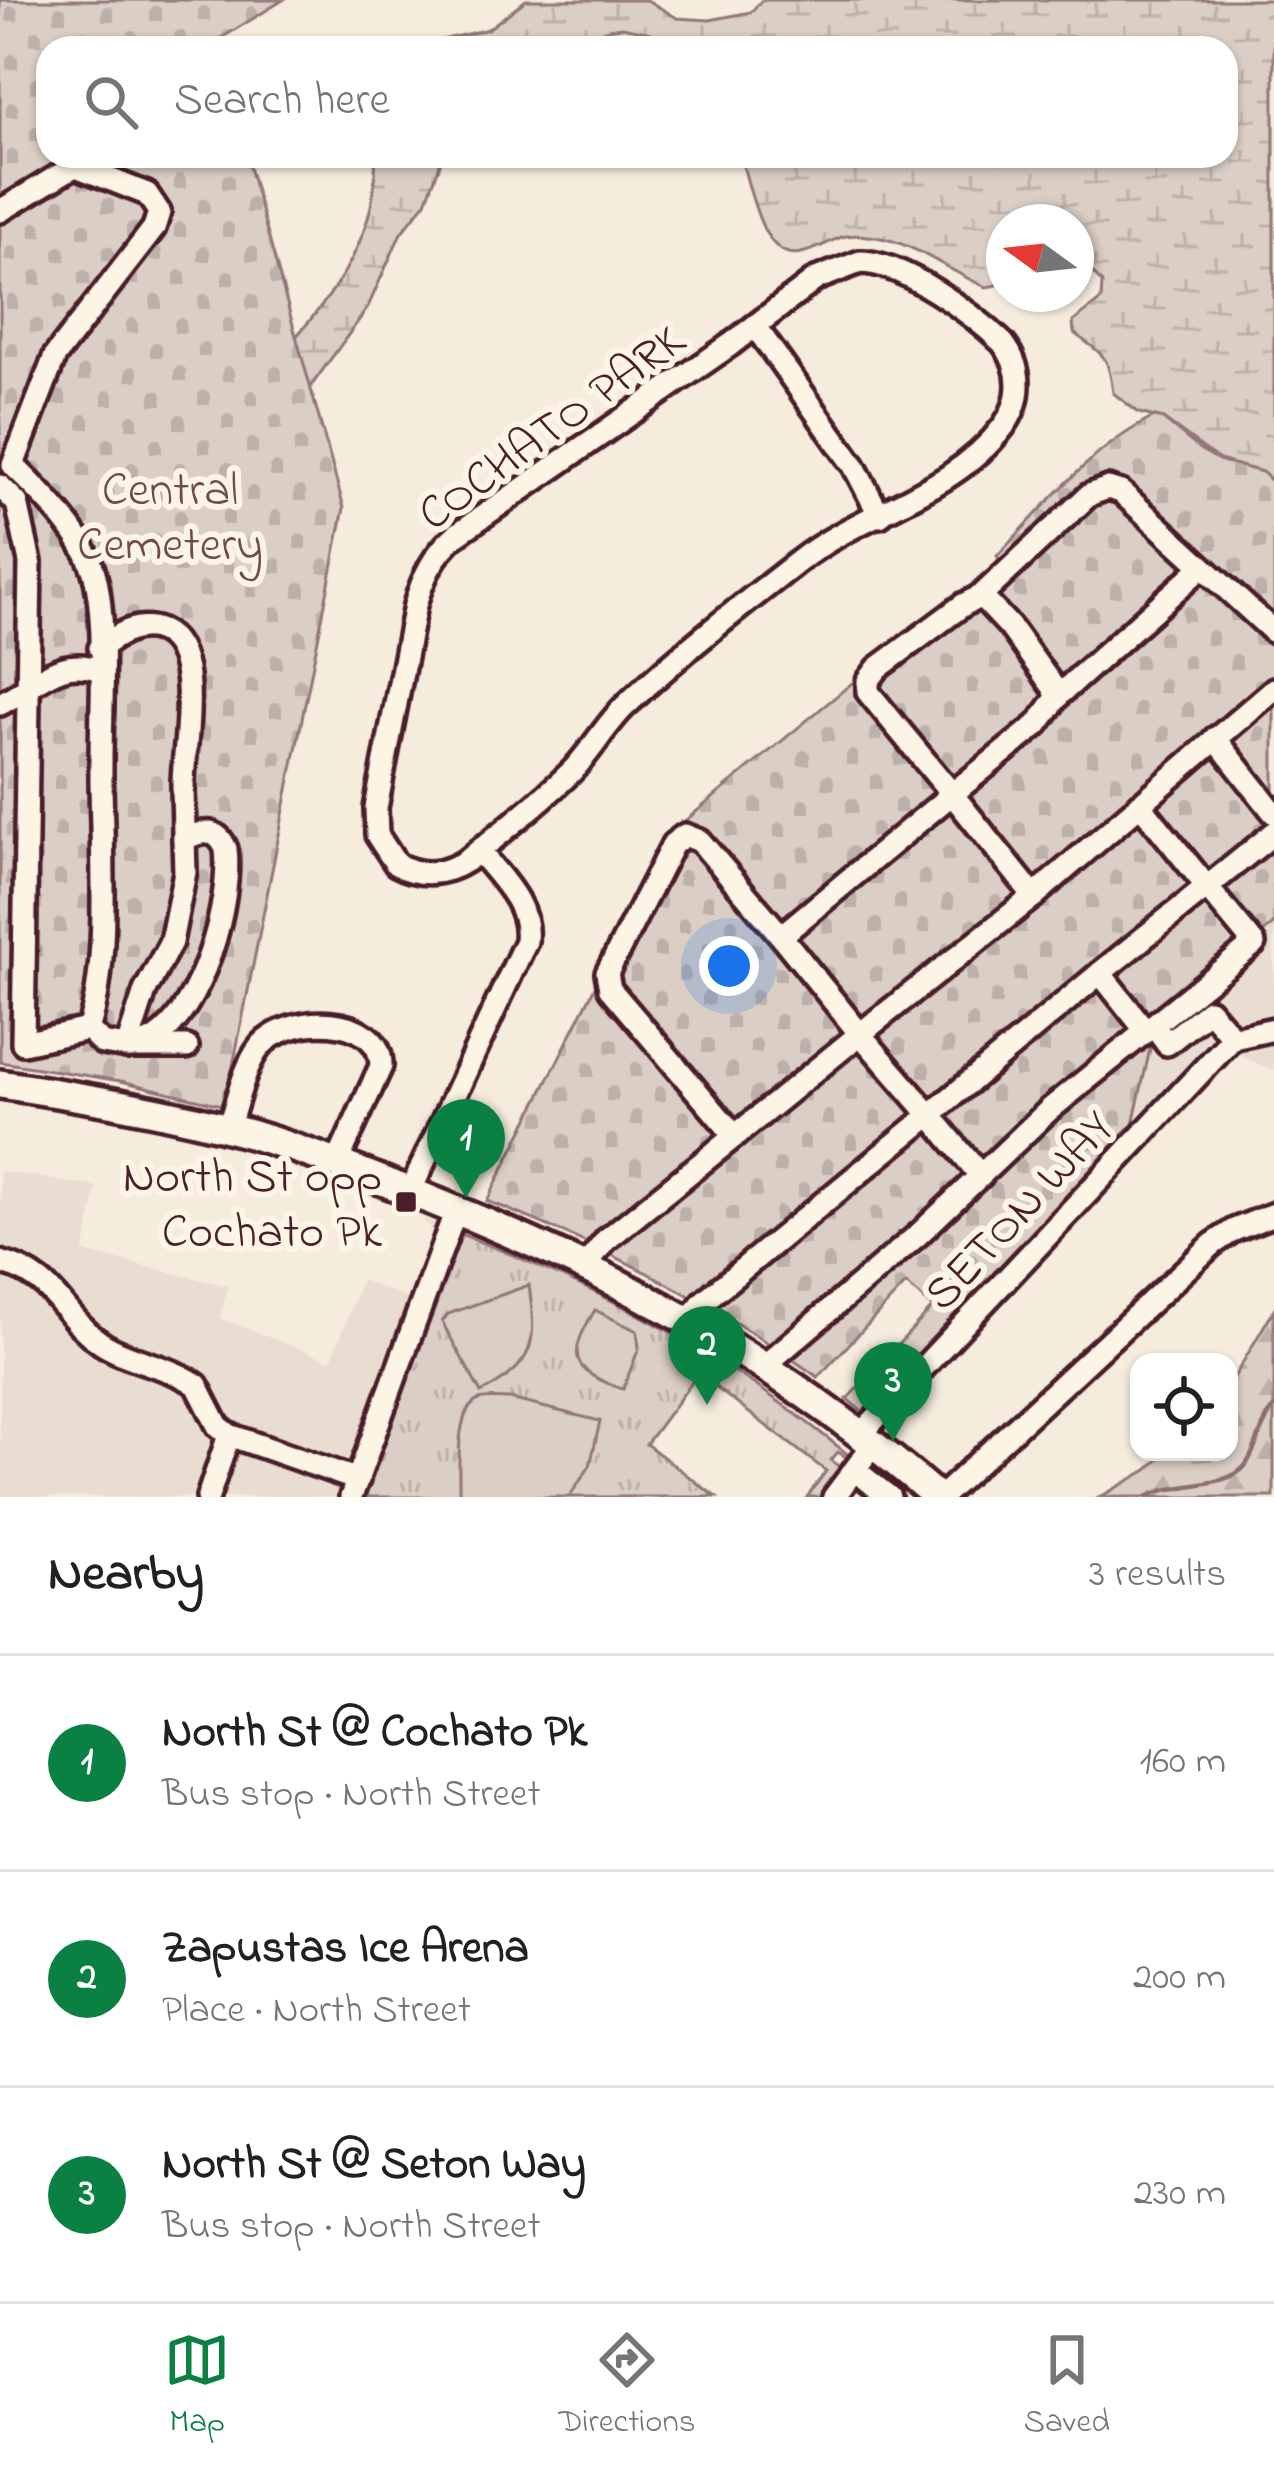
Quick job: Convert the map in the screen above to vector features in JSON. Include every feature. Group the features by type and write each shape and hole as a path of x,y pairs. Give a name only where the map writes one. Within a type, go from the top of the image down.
{"main road":[{"path":"9,1085 228,1128 338,1163 586,1265 689,1319 764,1366 939,1497"}],"street":[{"path":"0,211 72,168"},
{"path":"9,1085 23,1043 30,562 17,503 4,475 55,356 159,217 158,207 147,194 97,168"},
{"name":"COCHATO PARK","path":"860,262 879,264 923,285 988,330 1009,351 1019,387 1011,416 988,443 938,482 812,552 630,701 564,779 479,851 454,868 419,873 395,864 376,835 376,808 404,660 428,568 456,535 755,326 837,268 860,262"},
{"name":"COCHATO PARK","path":"755,326 854,466 880,516"},
{"path":"4,475 42,494 83,550 95,576 100,659 101,948 88,1029"},
{"path":"1034,896 868,692 868,681 878,668 963,604 981,596 1089,495 1108,488 1121,492 1274,632"},
{"path":"781,936 1037,725 1059,695 1202,567"},
{"path":"981,596 1059,695"},
{"path":"0,704 62,666 100,659 121,634 140,627 163,632 181,651 188,686 185,872 171,942 145,991 127,1047"},
{"path":"586,1265 606,1240 1034,896 1274,689"},
{"path":"1215,738 1274,814"},
{"path":"764,1366 908,1244 1060,1101 1254,944 1141,804"},
{"path":"127,1047 156,1039 172,1020 197,984 217,929 226,886 225,843 202,831 184,838"},
{"path":"689,1319 704,1301 1274,833"},
{"path":"735,1136 610,989 607,974 674,842 685,836 698,839 981,1176"},
{"path":"410,1192 526,941 521,906 479,851"},
{"path":"1100,973 1167,1044 1209,1010 1233,1038 1274,1043"},
{"path":"228,1128 258,1048 270,1037 284,1027 309,1022 348,1027 370,1037 381,1051 381,1066 338,1163"},
{"path":"23,1043 88,1029"},
{"path":"88,1029 102,1042 127,1047 188,1048"},
{"path":"1233,1038 1274,1029"},
{"name":"SETON WAY","path":"834,1497 854,1470 867,1440 1233,1038"},
{"path":"0,1262 47,1285 105,1346 193,1381 218,1426 230,1435 355,1488 456,1210"},
{"path":"939,1497 1213,1244 1274,1214"},
{"path":"208,1497 230,1435"},
{"path":"854,1470 889,1497"}],"shaded area":[{"path":"1274,923 1274,1072 1211,1040 1133,1124 1153,1036"},
{"path":"0,1171 97,1187 84,1252 228,1286 220,1318 331,1361 361,1280 409,1299 431,1238 430,1227 422,1218 461,1234 364,1497 0,1497"}],"green space":[{"name":"Central Cemetery","path":"0,0 283,0 225,36 36,36 36,168 249,168 344,508 225,1106 121,1081 0,1062"},
{"path":"526,0 647,0 677,18 710,20 751,12 762,0 1274,0 1274,483 1262,472 1219,460 1163,419 1139,413 1113,393 1103,357 1074,333 1073,322 1094,312 1101,300 1102,283 1094,274 1094,204 986,204 986,287 918,252 876,237 844,236 805,252 778,248 760,221 744,168 1238,168 1238,36 656,36 622,27 591,36 459,36 488,29"},
{"path":"375,168 439,168 426,202 401,233 367,309 309,389 270,365 345,271 368,217"},
{"path":"1154,417 1219,460 1262,472 1274,483 1274,923 1153,1036 1133,1124 864,1413 847,1399 933,1307 906,1284 818,1377 658,1278 487,1201 674,830 1000,561 997,556 1070,479 1110,445"},
{"path":"461,1234 567,1279 665,1329 759,1387 851,1457 838,1452 831,1460 843,1470 821,1497 807,1497 826,1471 698,1374 646,1444 716,1497 364,1497"},
{"path":"529,1285 533,1323 529,1350 513,1372 481,1393 442,1322 448,1314"},
{"path":"1274,1309 1274,1497 1100,1497 1157,1461 1238,1461 1238,1371"},
{"path":"595,1310 637,1331 639,1348 623,1389 593,1376 579,1360 580,1340"},
{"path":"510,1399 600,1421 590,1466 569,1497 459,1497 465,1416 479,1400"}],"waterway":[{"path":"1147,1497 1237,1473 1249,1459 1274,1407"}],"place":[{"name":"North St @ Cochato Pk","path":"466,1198"},
{"name":"North St opp Cochato Pk","path":"406,1202"},
{"name":"Zapustas Ice Arena","path":"707,1405"},
{"name":"North St @ Seton Way","path":"893,1441"}]}
